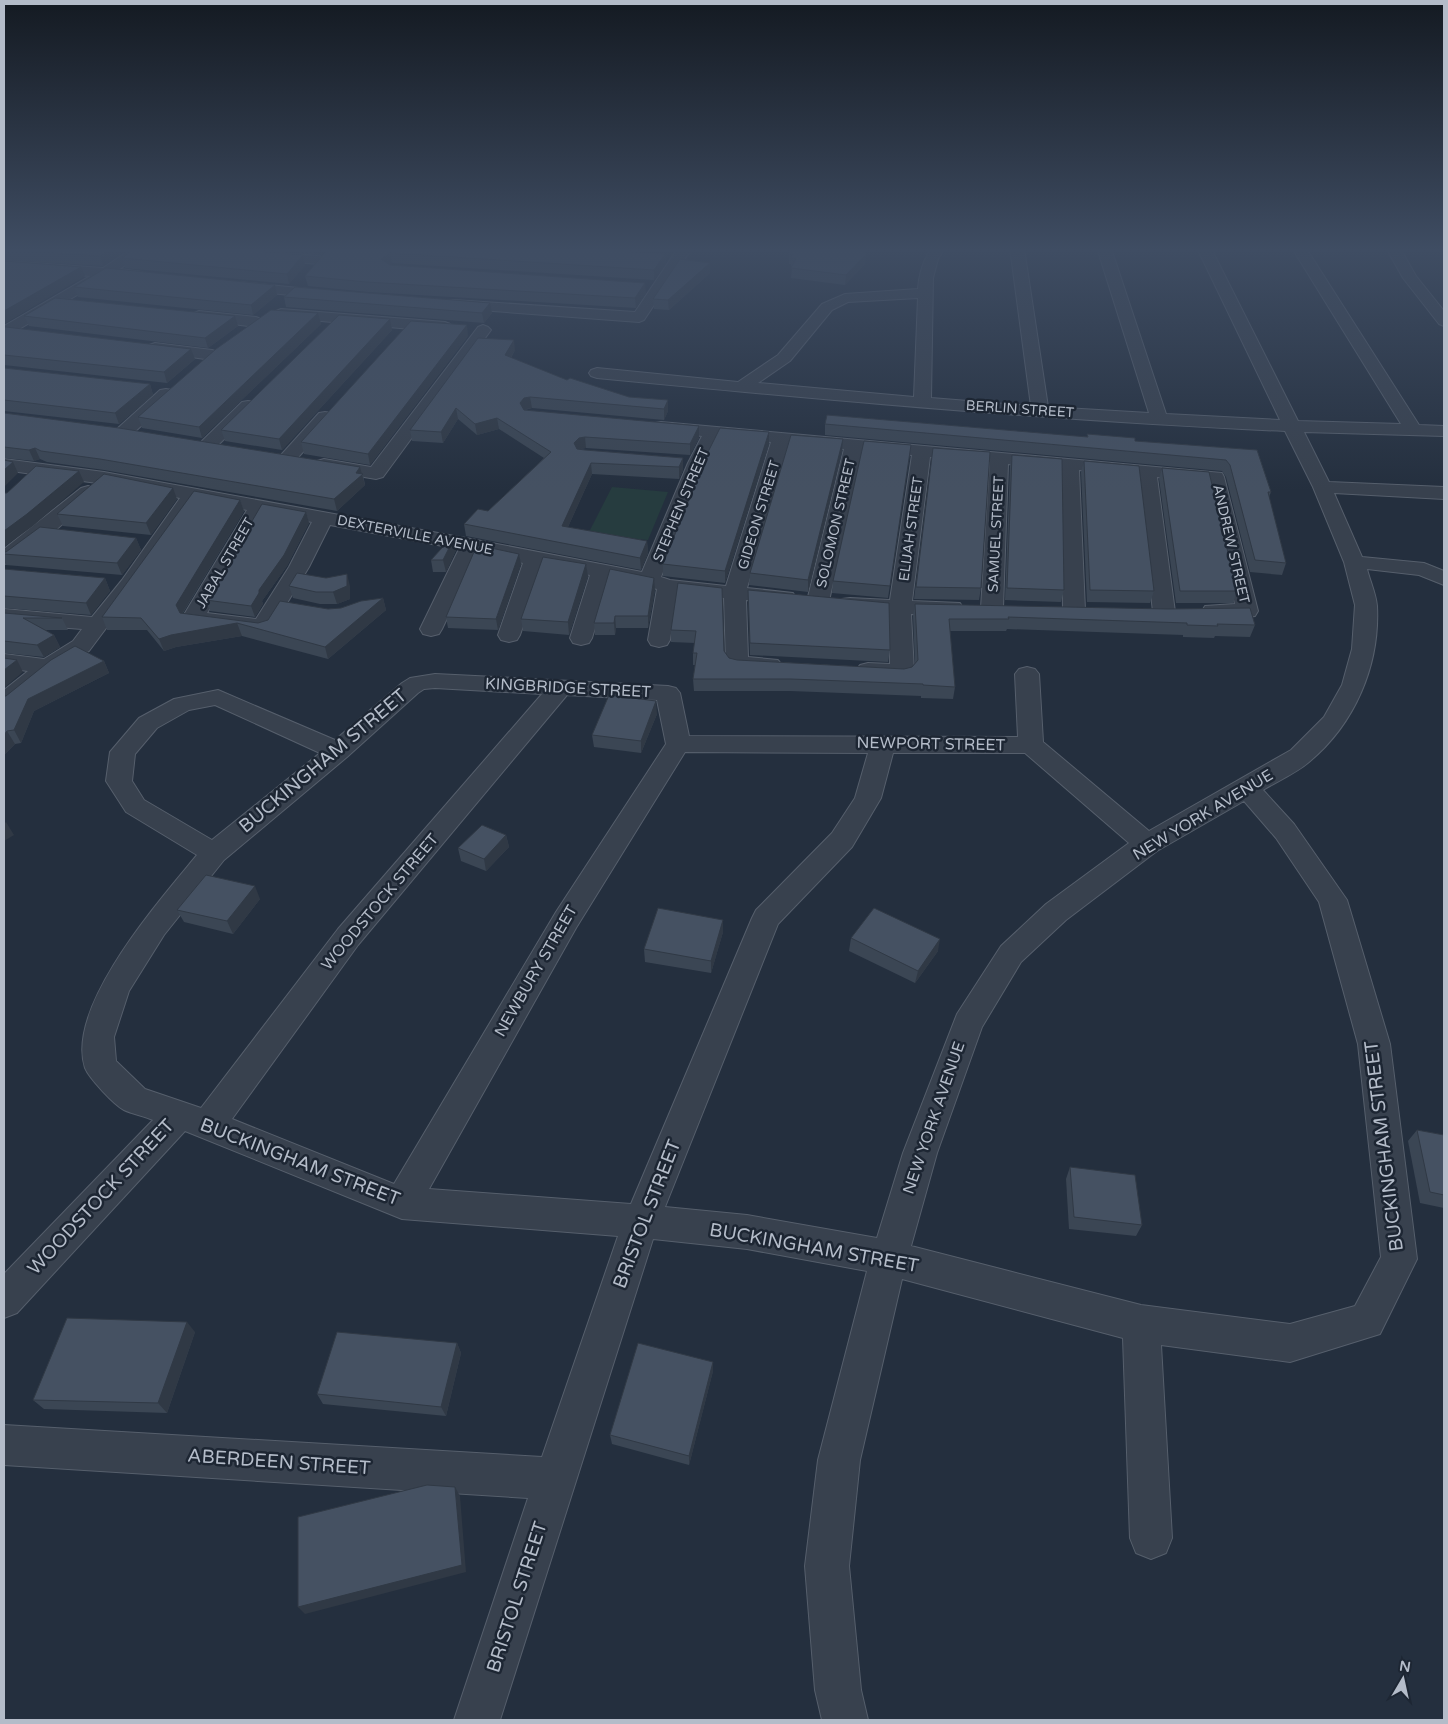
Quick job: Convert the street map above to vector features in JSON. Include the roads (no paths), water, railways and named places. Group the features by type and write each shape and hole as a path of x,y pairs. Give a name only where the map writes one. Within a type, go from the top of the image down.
{"street":[{"path":"198,366 247,328"},
{"path":"323,333 328,328"},
{"path":"395,338 404,328"},
{"path":"338,402 279,458 376,472 483,330 464,328"},
{"path":"741,387 784,358 809,328"},
{"path":"922,403 923,328"},
{"path":"1028,328 1040,410"},
{"path":"1130,328 1159,419"},
{"name":"NEW YORK AVENUE","path":"844,1720 838,1690 827,1566 839,1460 888,1258 920,1153 968,1023 1010,954 1056,912 1147,844 1300,756 1334,721 1354,685 1363,650 1366,605 1354,562 1322,487 1244,328"},
{"path":"1350,328 1414,430"},
{"path":"5,331 36,334"},
{"path":"144,346 212,355"},
{"name":"BERLIN STREET","path":"598,373 922,403 1292,427 1444,431"},
{"path":"124,432 173,387 150,388"},
{"path":"190,442 217,446 258,396"},
{"path":"646,426 1147,471"},
{"path":"106,430 143,435"},
{"name":"STEPHEN STREET","path":"659,640 658,583 688,463 713,431"},
{"name":"GIDEON STREET","path":"782,437 735,592 737,663 795,667"},
{"name":"SOLOMON STREET","path":"818,601 854,445"},
{"name":"ELIJAH STREET","path":"844,669 902,672 900,608 922,451"},
{"name":"SAMUEL STREET","path":"999,459 1002,608"},
{"name":"DEXTERVILLE AVENUE","path":"4,464 38,467 104,478 324,518 471,545 658,583 900,608 1002,608"},
{"path":"1070,464 1075,610"},
{"path":"18,486 38,467"},
{"name":"ANDREW STREET","path":"1147,471 1215,477 1247,610 1170,612 1147,471"},
{"path":"7,568 41,531 104,478"},
{"path":"1322,487 1444,493"},
{"path":"4,702 48,666 81,646 146,542 191,495"},
{"name":"JABAL STREET","path":"258,507 193,618 262,626 284,604 299,567 324,518"},
{"path":"41,531 70,534"},
{"path":"431,629 471,545"},
{"path":"509,635 535,559"},
{"path":"1354,562 1424,569 1444,579"},
{"path":"581,638 602,572"},
{"path":"4,616 96,624"},
{"path":"4,661 48,666"},
{"path":"1027,674 1031,745 1147,844"},
{"name":"KINGBRIDGE STREET","path":"418,683 436,681 668,693 678,744"},
{"name":"BUCKINGHAM STREET","path":"418,683 214,853 154,927 115,988 98,1037 101,1067 134,1099 193,1120 402,1203 746,1232 888,1258 1141,1324 1290,1343 1367,1321 1399,1258 1374,1044 1333,900 1285,832 1247,788"},
{"name":"WOODSTOCK STREET","path":"4,1300 193,1120 562,687"},
{"path":"214,853 135,806 119,781 123,752 148,723 182,704 218,697 338,751"},
{"name":"NEWPORT STREET","path":"678,744 1031,745"},
{"name":"NEWBURY STREET","path":"402,1203 566,920 678,744"},
{"name":"BRISTOL STREET","path":"477,1720 641,1222 766,918 842,840 868,798 883,744"},
{"path":"1141,1324 1151,1538"},
{"name":"ABERDEEN STREET","path":"4,1445 555,1479"}]}
